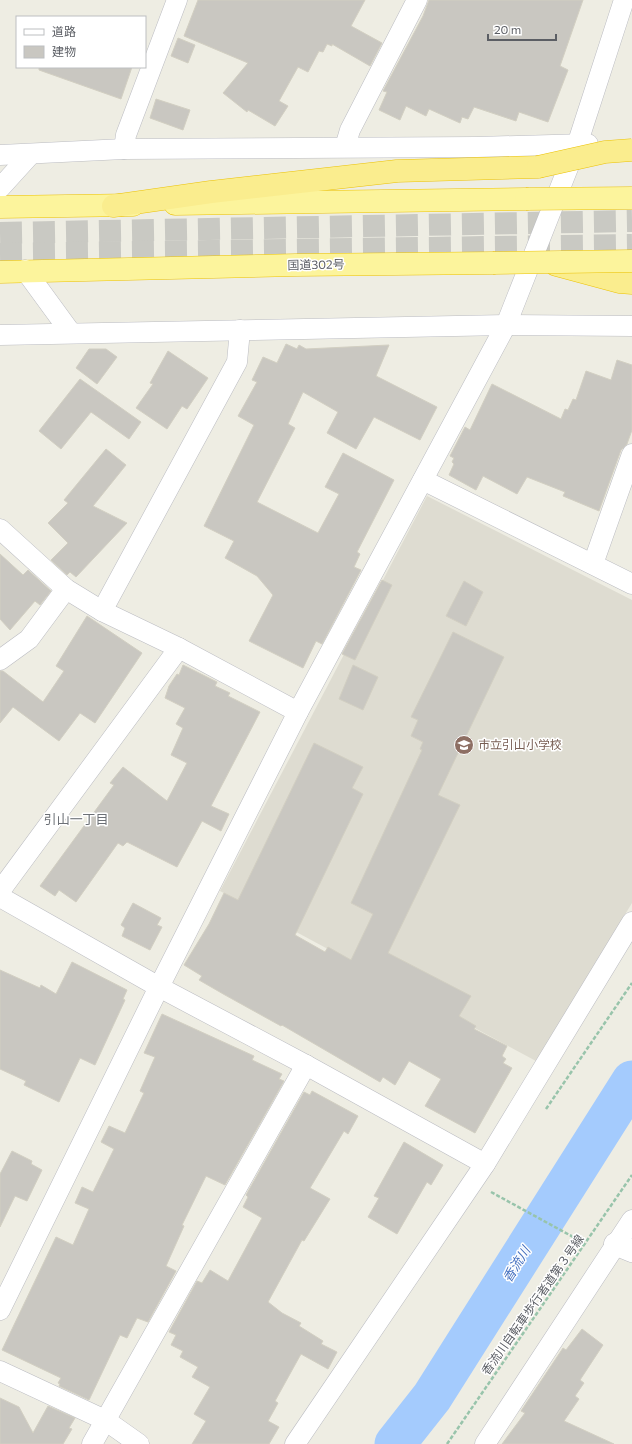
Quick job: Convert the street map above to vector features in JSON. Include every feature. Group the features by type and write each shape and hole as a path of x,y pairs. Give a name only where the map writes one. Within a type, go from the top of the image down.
{"highway":[{"path":"538,167 605,152 632,150"},
{"path":"113,206 211,192 397,171 632,163"},
{"path":"0,207 632,198"},
{"name":"国道302号","path":"0,272 25,270 296,265 632,261"},
{"path":"548,262 619,282 632,283"}],"street":[{"path":"124,149 126,135 177,0"},
{"path":"345,147 350,130 417,0"},
{"path":"0,1310 159,987 298,712 506,324 577,144 624,0"},
{"path":"0,155 124,149 477,147 632,144"},
{"path":"0,188 30,154"},
{"path":"25,270 71,333"},
{"path":"0,335 506,324 632,326"},
{"path":"102,611 237,362 240,330"},
{"path":"593,564 632,454"},
{"path":"423,480 632,584"},
{"path":"0,529 66,589 102,611 179,648 298,712"},
{"path":"0,660 29,639 66,589"},
{"path":"0,891 179,648"},
{"path":"0,897 159,987 306,1065 485,1164"},
{"path":"295,1444 485,1164 632,922"},
{"path":"92,1444 306,1065"},
{"path":"485,1444 624,1247 632,1220"},
{"path":"0,1371 105,1420 139,1444"}],"path":[{"name":"香流川自転車歩行者道第３号線","path":"447,1444 632,1175"},
{"path":"489,1191 586,1244"}],"shaded area":[{"name":"市立引山小学校","path":"427,496 632,600 632,903 536,1061 220,891"}],"building":[{"path":"198,0 365,0 351,26 382,43 370,66 332,44 332,46 327,44 323,52 319,51 308,72 298,67 279,101 288,106 275,126 248,110 247,112 223,93 248,63 184,36"},
{"path":"429,0 583,0 560,66 568,70 548,122 519,112 516,121 474,107 468,119 462,117 460,123 429,109 426,116 406,106 400,120 379,110 387,92 383,91 423,16"},
{"path":"178,38 195,45 188,63 171,56"},
{"path":"39,68 132,68 121,99 39,70"},
{"path":"156,99 190,110 183,130 150,118"},
{"path":"286,344 297,349 299,345 306,349 389,345 376,376 437,407 420,440 374,417 356,449 327,433 338,412 303,392 288,424 295,428 257,502 318,533 339,494 325,487 343,453 394,480 357,552 360,554 354,567 361,570 322,644 316,641 303,668 249,641 273,595 257,576 225,558 234,541 204,526 254,425 238,416 257,382 252,380 263,357 277,363"},
{"path":"89,349 106,349 117,357 97,384 76,368"},
{"path":"168,351 208,378 187,409 182,406 167,429 136,408 153,384 150,383"},
{"path":"617,360 632,365 632,430 627,444 621,450 599,511 563,496 565,492 527,477 517,494 483,476 476,490 449,475 454,464 452,462 454,458 450,456 465,427 470,430 492,384 561,419 565,409 568,410 573,399 576,400 586,371 611,380"},
{"path":"80,379 141,422 129,439 91,412 61,449 39,431"},
{"path":"106,449 126,465 93,506 127,523 76,577 70,572 67,575 51,560 68,543 48,523 68,503 64,500"},
{"path":"0,554 23,575 28,570 51,591 40,605 35,601 10,630 0,619"},
{"path":"382,580 392,585 355,660 342,654"},
{"path":"464,581 483,592 466,626 446,616"},
{"path":"87,616 142,653 95,723 80,713 59,741 13,707 0,723 0,671 3,671 43,702 64,671 56,666"},
{"path":"453,632 504,657 438,795 460,805 388,953 471,996 459,1016 476,1026 474,1029 507,1046 502,1056 506,1059 503,1063 512,1068 475,1133 425,1106 441,1079 409,1061 395,1085 383,1077 380,1082 282,1025 281,1026 199,980 202,976 184,965 209,924 224,893 238,900 314,743 363,767 352,788 363,794 295,935 325,952 328,947 351,960 373,914 351,903 422,750 420,749 423,742 411,736 418,720 411,717"},
{"path":"183,665 217,682 215,686 230,693 228,696 260,712 211,806 229,814 221,831 202,821 177,867 127,842 123,846 118,843 76,902 59,890 55,896 40,886 114,785 110,783 123,767 167,801 187,763 171,755 183,728 176,724 185,708 165,698 169,686 177,674 179,675"},
{"path":"353,665 378,677 363,710 339,699"},
{"path":"133,903 161,918 157,925 162,927 150,950 122,936 125,928 121,925"},
{"path":"72,962 127,990 123,999 125,1000 95,1065 80,1058 59,1102 24,1085 26,1081 0,1069 0,970 40,988 41,985 56,994"},
{"path":"162,1014 254,1056 252,1060 282,1074 279,1079 284,1081 225,1185 206,1176 182,1225 184,1226 166,1266 176,1271 148,1322 137,1318 127,1338 120,1335 89,1400 59,1386 60,1384 58,1383 61,1378 2,1350 56,1237 73,1245 89,1209 75,1203 82,1187 93,1192 114,1149 101,1142 109,1126 125,1133 144,1093 140,1091 155,1057 144,1053"},
{"path":"312,1091 358,1116 348,1134 344,1131 310,1188 330,1199 304,1241 302,1240 268,1302 282,1313 301,1323 299,1326 323,1341 321,1344 337,1352 328,1369 301,1354 275,1401 278,1403 268,1421 279,1427 269,1444 192,1444 206,1421 194,1414 210,1387 192,1377 198,1367 180,1357 183,1351 171,1345 176,1335 169,1332 197,1281 202,1283 210,1270 228,1281 262,1218 243,1207 248,1197 246,1195 304,1092 310,1095"},
{"path":"404,1142 443,1165 431,1185 427,1182 397,1234 368,1217 379,1198 374,1196"},
{"path":"12,1151 32,1161 31,1164 42,1170 27,1201 15,1196 0,1227 0,1174"},
{"path":"582,1329 603,1345 580,1380 584,1383 575,1396 579,1399 564,1421 614,1444 502,1444 525,1413 521,1411 563,1348 566,1350"},
{"path":"0,1398 19,1407 33,1433 48,1406 75,1418 69,1428 72,1429 63,1444 0,1444"}],"waterway":[{"name":"香流川","path":"395,1444 432,1397 632,1081"}],"tunnel":[{"path":"0,233 632,221"},
{"path":"0,254 632,245"}],"place":[{"name":"市立引山小学校","path":"464,745"}],"district":[{"name":"引山一丁目","path":"76,819"}]}
